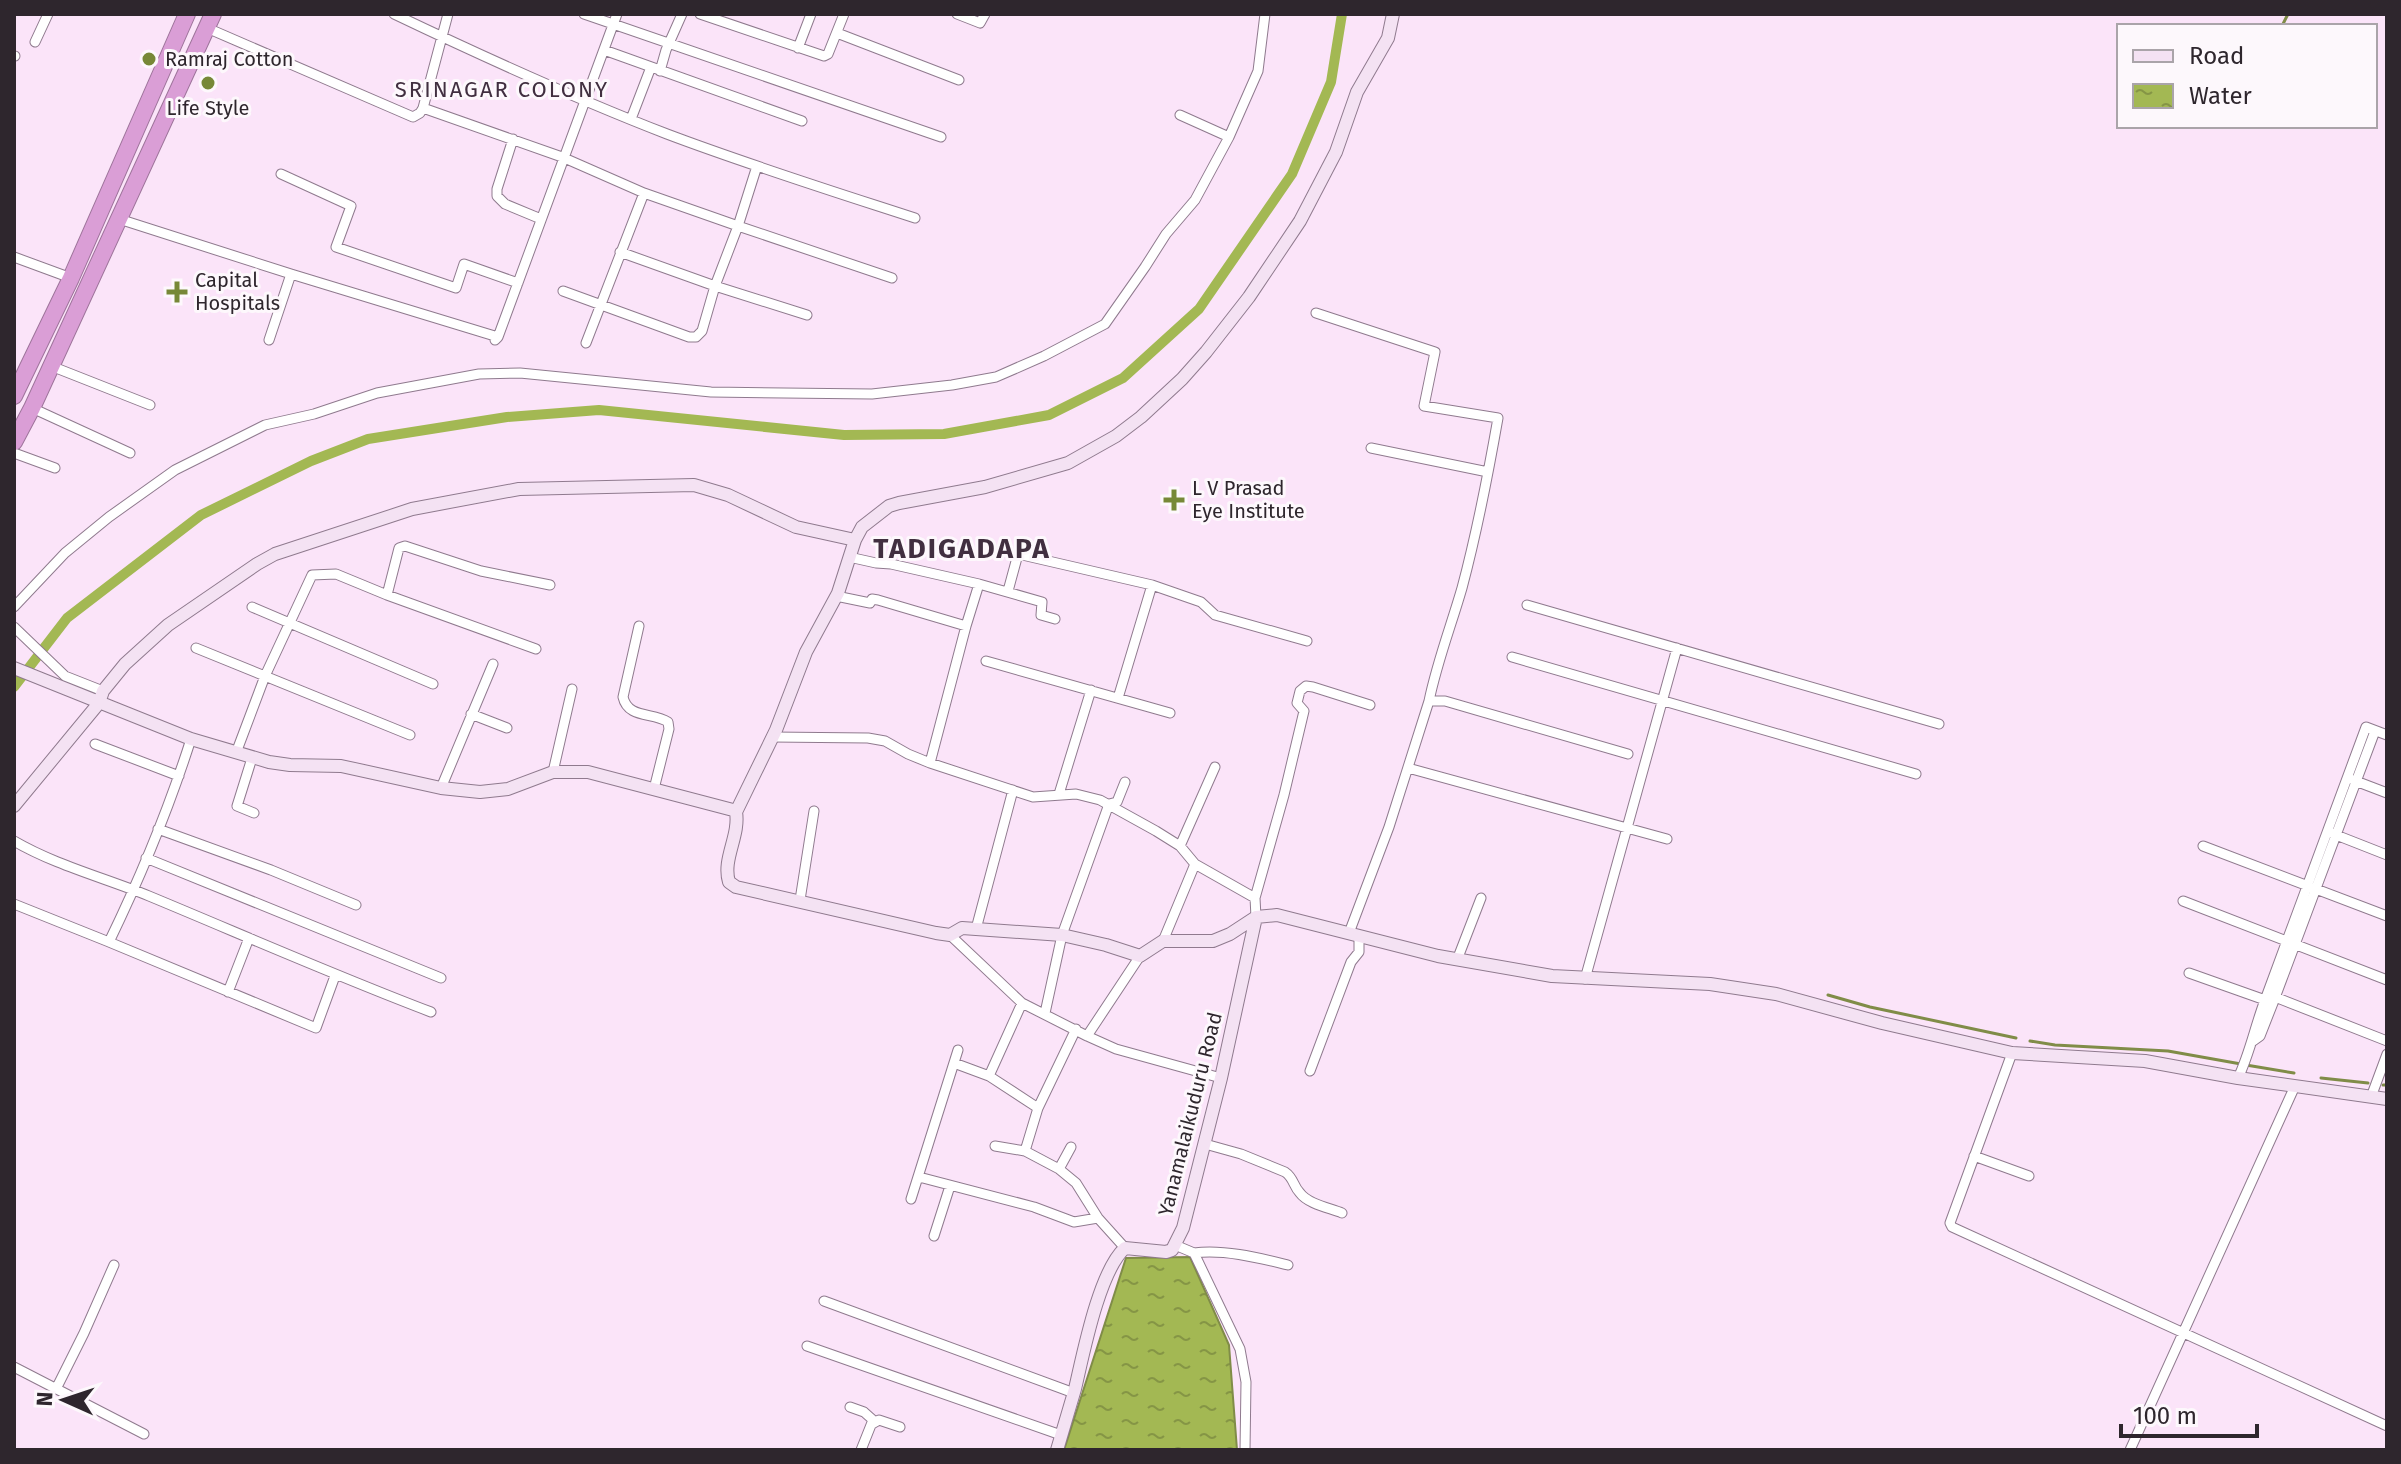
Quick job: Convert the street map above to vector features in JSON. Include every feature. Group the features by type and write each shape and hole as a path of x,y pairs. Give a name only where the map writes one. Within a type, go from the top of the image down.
{"highway":[{"path":"14,396 71,278 187,14"},
{"path":"14,442 210,21"}],"street":[{"path":"35,42 48,14"},
{"path":"394,14 586,102 757,166 915,218"},
{"path":"210,21 406,115 417,116 423,108 448,14"},
{"path":"584,14 941,137"},
{"path":"119,219 496,339 617,14"},
{"path":"631,119 682,14"},
{"path":"700,14 827,55 844,14"},
{"path":"798,48 811,14"},
{"path":"957,14 980,23 985,14"},
{"path":"14,607 65,553 175,470 265,425 314,414 377,393 460,377 506,374 747,394 872,394 996,377 1044,356 1105,324 1166,234 1195,200 1229,137 1258,71 1265,14"},
{"path":"1221,1078 1116,1049 1022,1003 950,935 736,887 729,882 726,867 737,821 736,812 772,737 806,652 836,596 862,527 889,506 985,487 1068,463 1116,436 1182,379 1249,297 1300,221 1336,152 1357,92 1388,38 1393,14"},
{"path":"837,33 959,80"},
{"path":"604,50 802,121"},
{"path":"423,108 562,157 644,193 892,278"},
{"path":"1180,115 1229,137"},
{"path":"513,139 497,196 505,204 541,219"},
{"path":"563,291 696,337 702,331 757,166"},
{"path":"281,174 351,206 336,247 456,288 464,264 518,283"},
{"path":"586,343 644,193"},
{"path":"620,252 807,315"},
{"path":"14,257 71,278"},
{"path":"269,340 291,274"},
{"path":"1310,1071 1351,962 1359,952 1354,934 1462,587 1498,418 1424,406 1435,352 1316,313"},
{"path":"51,366 150,405"},
{"path":"32,408 130,453"},
{"path":"1371,448 1488,472"},
{"path":"14,453 55,468"},
{"path":"14,806 125,664 168,625 275,554 412,509 519,489 694,485 728,495 796,527 855,540"},
{"path":"387,595 399,548 405,546 481,571 550,585"},
{"path":"1008,591 1018,554 1152,585 1201,602 1215,615 1307,641"},
{"path":"849,557 1008,591 1042,602 1041,615 1055,619"},
{"path":"236,753 288,622 312,575 336,574 536,649"},
{"path":"930,763 979,584"},
{"path":"1118,698 1152,585"},
{"path":"836,596 870,603 872,599 878,600 966,626"},
{"path":"1527,605 1939,724"},
{"path":"252,607 433,684"},
{"path":"639,626 623,697 631,711 668,722 669,729 654,789"},
{"path":"14,628 65,676 101,697 191,739 252,758 290,765 341,766 441,788 494,792 553,772 588,772 736,812"},
{"path":"196,648 410,735"},
{"path":"1585,979 1677,648"},
{"path":"1512,657 1916,774"},
{"path":"986,661 1170,713"},
{"path":"441,788 493,664"},
{"path":"14,668 81,694 101,697"},
{"path":"1256,917 1255,898 1304,711 1297,703 1300,691 1306,686 1313,687 1370,705"},
{"path":"553,772 572,689"},
{"path":"1059,794 1091,690"},
{"path":"1429,701 1445,701 1628,754"},
{"path":"471,714 507,728"},
{"path":"2238,1078 2371,729 2387,735"},
{"path":"772,737 876,739 930,763 1039,798 1076,794 1109,804 1180,846 1195,864 1255,898"},
{"path":"109,942 158,829 191,739"},
{"path":"95,744 179,776"},
{"path":"252,758 237,806 254,813"},
{"path":"1180,846 1215,767"},
{"path":"1408,768 1667,839"},
{"path":"2352,780 2387,793"},
{"path":"1109,804 1117,802 1125,782"},
{"path":"976,929 1013,790"},
{"path":"1045,1013 1062,935 1109,804"},
{"path":"800,900 814,811"},
{"path":"158,829 356,905"},
{"path":"2331,833 2387,855"},
{"path":"14,841 335,976 431,1012"},
{"path":"2203,846 2387,916"},
{"path":"146,858 441,978"},
{"path":"1163,941 1195,864"},
{"path":"1457,960 1481,898"},
{"path":"2183,901 2387,980"},
{"path":"14,904 316,1028 335,976"},
{"path":"1087,1036 1140,956 1163,941 1213,941 1256,917 1277,915 1457,960 1552,976 1710,984 1776,994 1882,1023 2012,1053 2145,1061 2387,1099"},
{"name":"Yanamalaikuduru Road","path":"1125,1248 1172,1250 1183,1228 1221,1078 1256,917"},
{"path":"950,935 962,928 1062,935 1140,956"},
{"path":"228,992 249,938"},
{"path":"2189,973 2387,1041"},
{"path":"989,1076 1022,1003"},
{"path":"1025,1151 1038,1108 1076,1029"},
{"path":"911,1199 958,1050"},
{"path":"2012,1053 1950,1223 1952,1227 2387,1426"},
{"path":"2371,1097 2387,1054"},
{"path":"954,1063 989,1076 1038,1108"},
{"path":"2130,1450 2295,1086"},
{"path":"1205,1144 1241,1154 1285,1172 1291,1176 1304,1198 1342,1213"},
{"path":"995,1146 1025,1151 1059,1169 1076,1183 1098,1218 1125,1248 1117,1255 1106,1279 1057,1450"},
{"path":"1059,1169 1071,1147"},
{"path":"1974,1156 2029,1176"},
{"path":"919,1177 1034,1207 1074,1222 1098,1218"},
{"path":"934,1236 950,1186"},
{"path":"1175,1245 1194,1253 1230,1255 1288,1265"},
{"path":"1194,1253 1240,1349 1246,1382 1245,1450"},
{"path":"56,1389 114,1265"},
{"path":"824,1301 1074,1393"},
{"path":"807,1346 1061,1435"},
{"path":"14,1367 144,1434"},
{"path":"850,1407 871,1416 872,1424"},
{"path":"861,1450 875,1420 900,1427"}],"water":[{"path":"1190,1257 1229,1345 1237,1450 1064,1450 1126,1258"}],"waterway":[{"path":"14,687 67,618 201,515 311,461 368,439 507,417 599,410 844,435 944,434 1049,415 1123,378 1199,309 1292,174 1331,82 1342,14"},
{"path":"2283,24 2288,14"},
{"path":"1828,995 2016,1038"},
{"path":"2030,1041 2168,1051 2241,1064"},
{"path":"2246,1065 2294,1073"},
{"path":"2321,1078 2368,1083"}],"place":[{"name":"Ramraj Cotton","path":"149,59"},
{"name":"Life Style","path":"208,83"},
{"name":"Capital Hospitals","path":"177,292"},
{"name":"L V Prasad Eye Institute","path":"1174,500"}],"district":[{"name":"SRINAGAR COLONY","path":"502,89"},
{"name":"TADIGADAPA","path":"962,548"}]}
